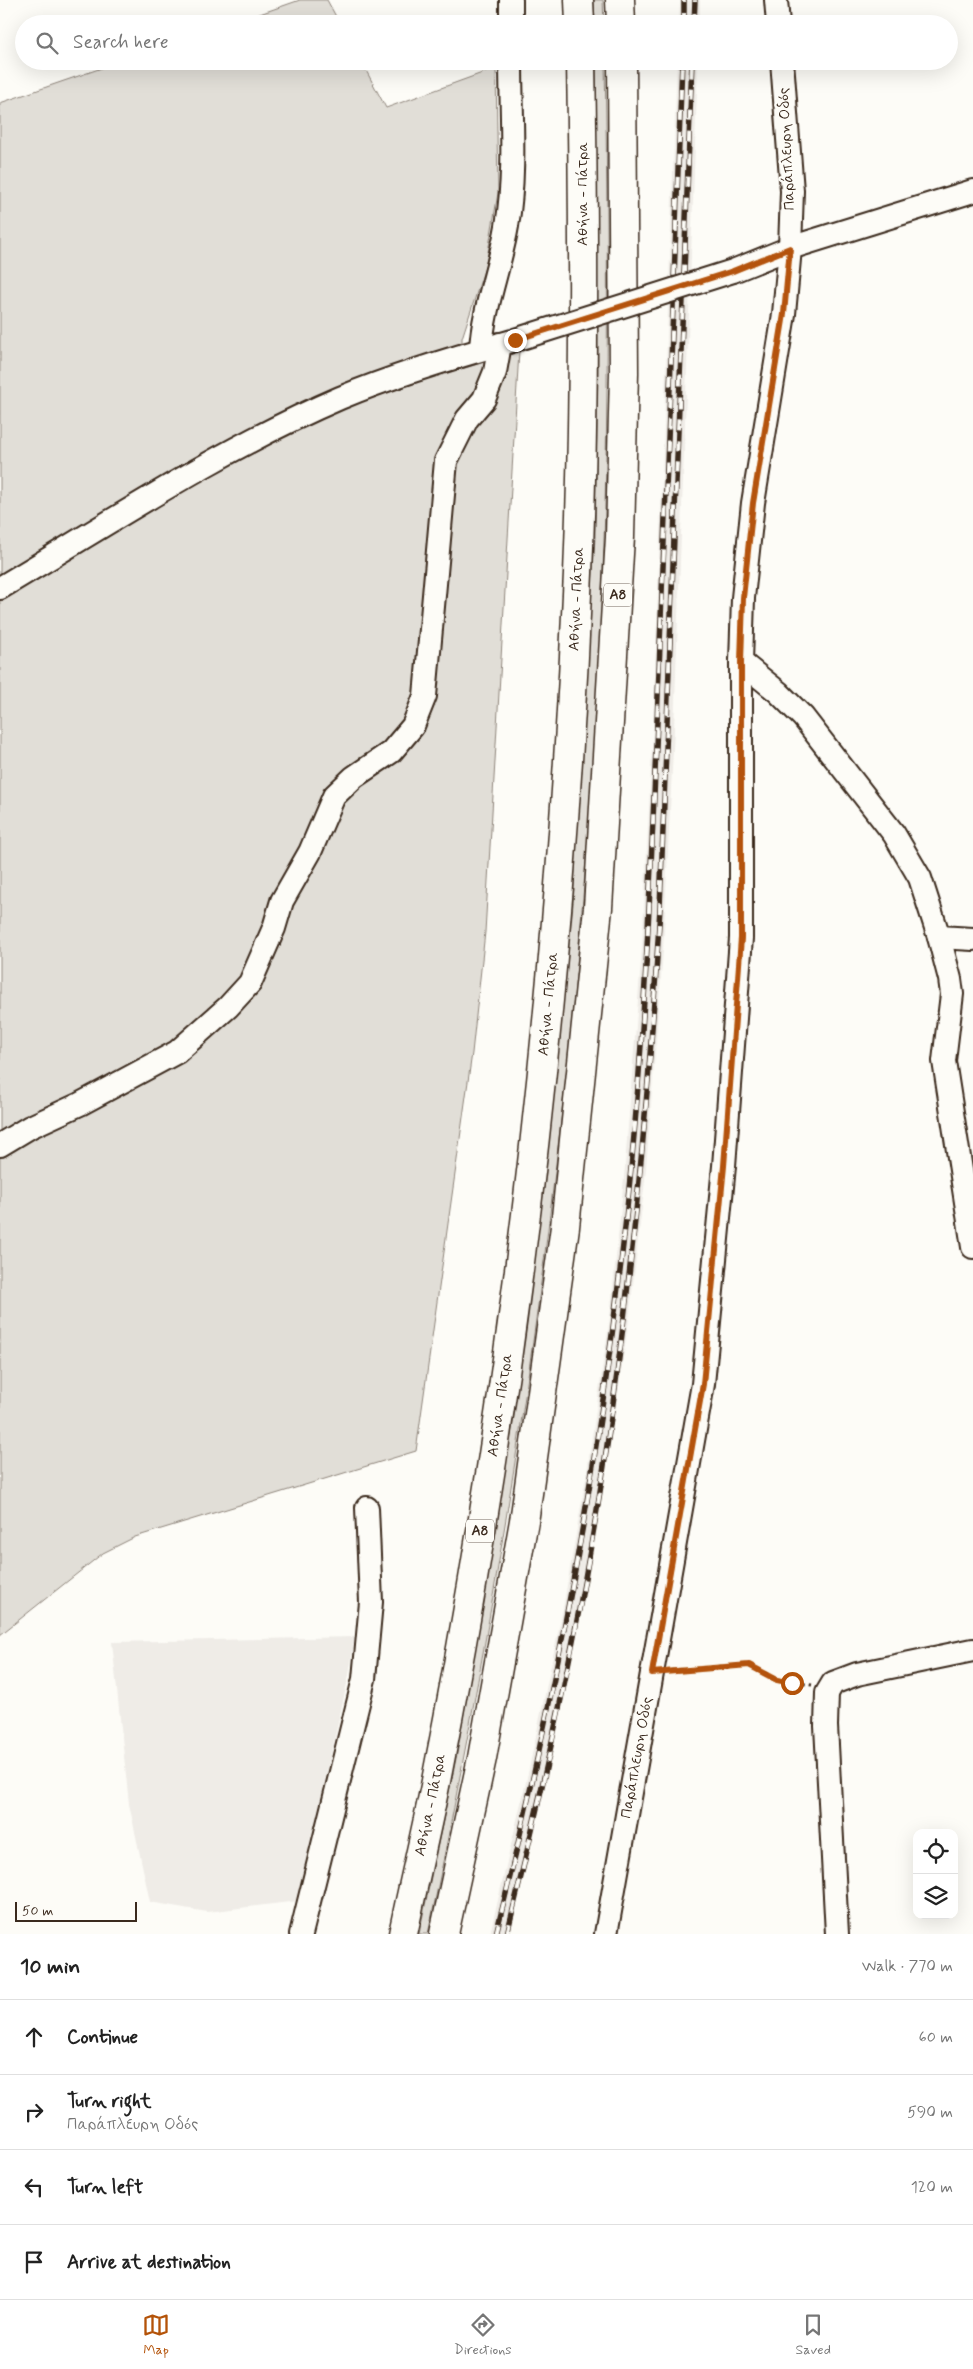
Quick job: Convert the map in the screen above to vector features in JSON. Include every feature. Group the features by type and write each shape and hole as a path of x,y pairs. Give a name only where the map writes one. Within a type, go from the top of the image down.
{"highway":[{"path":"579,0 580,15"},
{"path":"620,0 620,15"},
{"name":"Αθήνα - Πάτρα","path":"403,1934 442,1750 496,1426 529,1187 556,922 569,742 580,537 583,374 581,70"},
{"name":"Α8","path":"444,1934 478,1775 524,1515 565,1227 594,948 606,792 620,537 624,373 622,70"}],"street":[{"path":"776,0 777,15"},
{"path":"499,344 483,327 499,269 508,223 512,158 511,70"},
{"name":"Παράπλευρη Οδός","path":"606,1934 703,1384 724,1166 741,938 741,662 743,598 753,503 784,314 790,248 792,191 783,70"},
{"path":"0,588 195,473 289,422 341,398 499,344 733,271 790,248 973,191"},
{"path":"0,1145 30,1127 80,1104 178,1052 228,1007 250,983 274,928 282,901 310,852 334,796 354,777 391,752 413,726 425,696 446,461 467,419 484,399 495,372 499,344"},
{"path":"741,662 778,692 803,717 894,834 920,878 939,937 952,994 945,1054 946,1085 973,1247"},
{"path":"939,937 973,939"},
{"path":"301,1934 364,1679 371,1602 367,1508"},
{"path":"837,1934 826,1726 828,1694 831,1687 833,1683 857,1674 973,1650"}],"path":[{"path":"652,1673 749,1665 777,1680 831,1687"}],"shaded area":[{"path":"300,0 327,0 335,15 257,15"},
{"path":"594,0 603,0 604,15 595,15"},
{"path":"680,0 700,0 700,15 679,15"},
{"path":"96,70 366,70 386,108 490,70 496,70 498,193 486,264 462,338 462,369 519,351 485,932 472,1053 416,1451 135,1537 103,1553 0,1635 0,103"},
{"path":"596,70 605,70 607,381 603,573 594,745 565,1087 520,1427 493,1597 462,1766 428,1934 419,1934 457,1754 512,1429 545,1180 573,905 595,537 598,374"},
{"path":"677,70 698,70 674,729 663,950 645,1180 629,1319 605,1479 580,1618 548,1773 510,1934 490,1934 529,1769 562,1614 586,1478 610,1317 624,1178 642,949 653,728"},
{"path":"355,1637 349,1675 298,1901 207,1912 150,1902 129,1804 112,1642"}],"railway":[{"path":"684,0 684,15"},
{"path":"694,15 695,0"},
{"path":"496,1934 536,1763 571,1591 600,1419 623,1245 630,1176 649,902 682,70"},
{"path":"507,1934 559,1708 593,1536 622,1337 638,1194 660,908 692,70"}],"route":[{"path":"515,340 733,271 790,248 784,314 772,376 753,503 743,598 741,662 741,938 724,1166 703,1384 652,1673 749,1665 777,1680 792,1683"}]}
